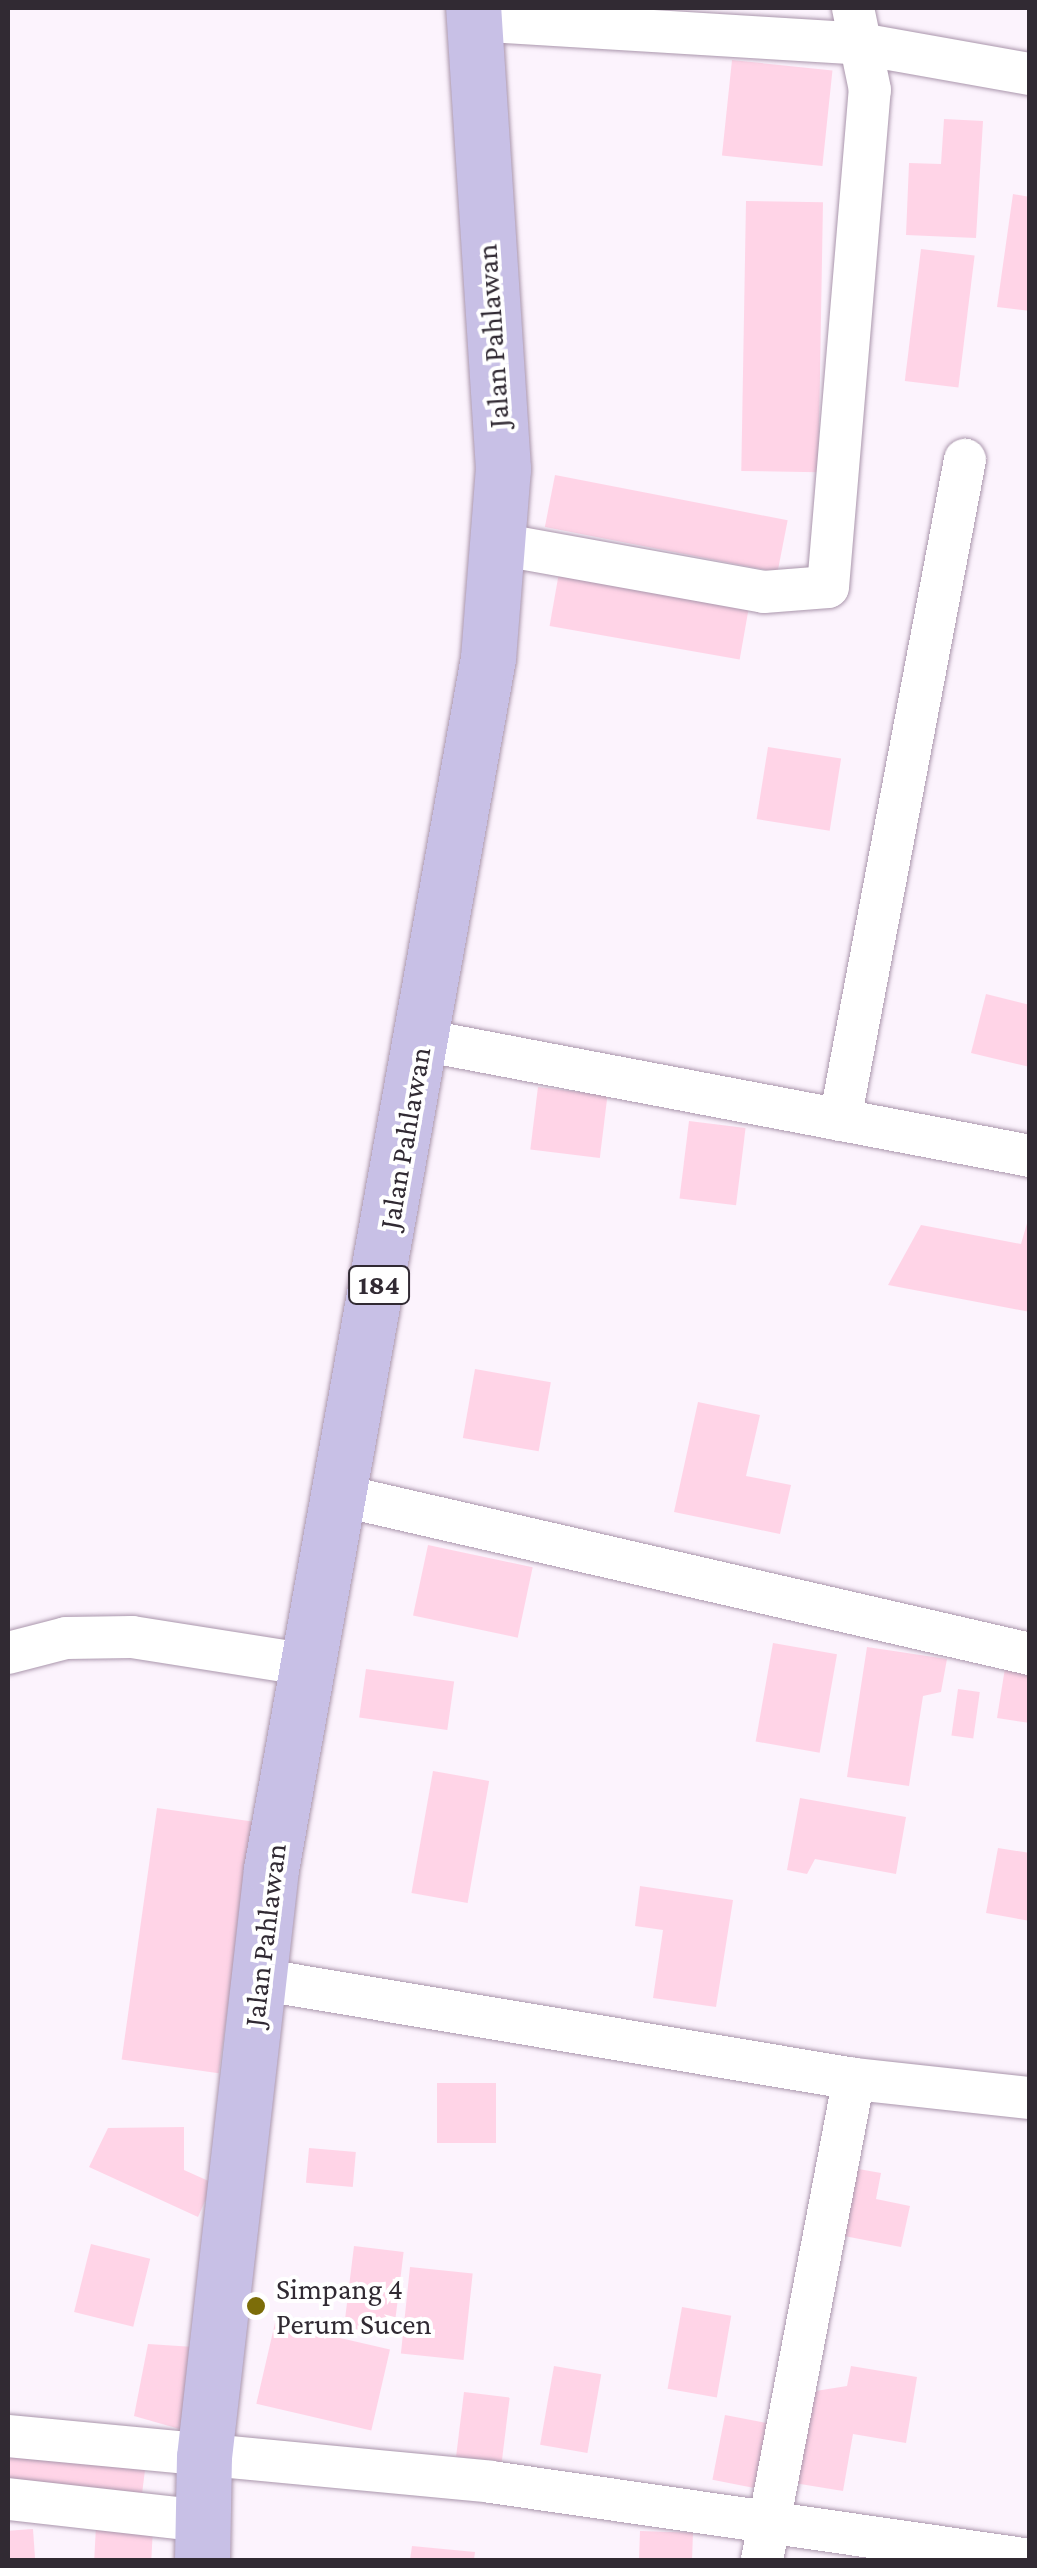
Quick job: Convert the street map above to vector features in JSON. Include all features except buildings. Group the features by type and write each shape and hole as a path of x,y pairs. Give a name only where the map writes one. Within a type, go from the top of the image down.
{"main road":[{"name":"Jalan Pahlawan","path":"202,2541 204,2457 258,1979 308,1665 488,658 503,469 473,14"}],"street":[{"path":"473,14 857,26 1030,74"},
{"path":"498,544 764,592 828,587 870,90 857,26"},
{"path":"840,1120 965,460"},
{"path":"422,1040 1030,1156"},
{"path":"338,1495 1030,1654"},
{"path":"8,1654 66,1638 132,1636 308,1665"},
{"path":"258,1979 854,2079 1030,2098"},
{"path":"766,2541 854,2079"},
{"path":"8,2436 490,2482 766,2541 1030,2560"},
{"path":"8,2499 202,2541"}],"place":[{"name":"Simpang 4 Perum Sucen","path":"256,2306"}]}
